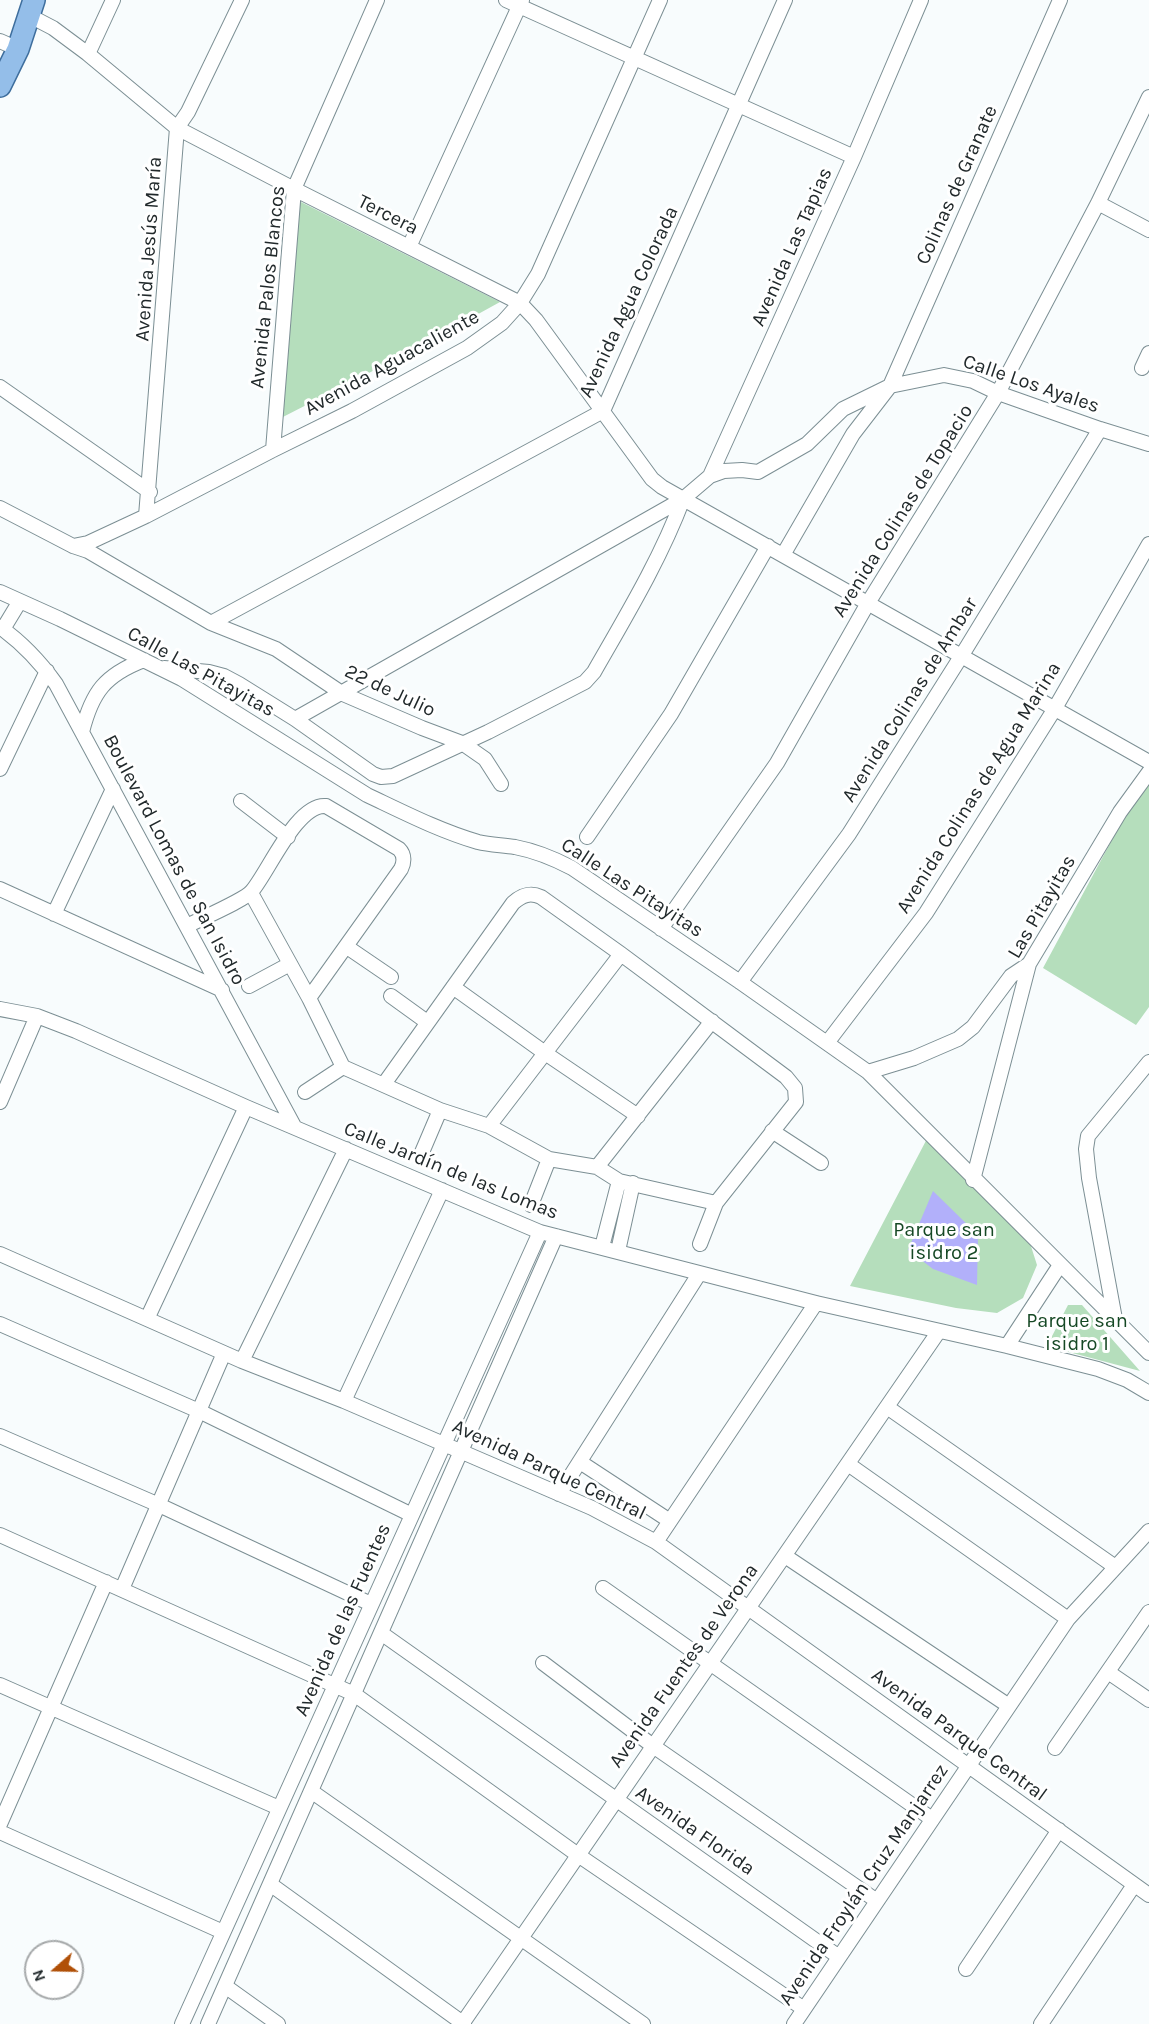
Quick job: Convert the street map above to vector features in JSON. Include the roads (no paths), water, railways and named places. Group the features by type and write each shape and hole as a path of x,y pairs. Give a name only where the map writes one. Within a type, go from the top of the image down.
{"main road":[{"path":"0,86 9,45 33,5"}],"street":[{"path":"88,54 113,0"},
{"name":"Avenida Jesús María","path":"146,516 150,492 177,128 188,112 242,0"},
{"name":"Avenida Palos Blancos","path":"273,450 294,189 377,0"},
{"path":"506,0 521,3 635,58 854,157"},
{"name":"Avenida Aguacaliente","path":"73,546 88,543 146,516 352,411 466,348 502,323 520,303 538,274 660,0"},
{"name":"Avenida Agua Colorada","path":"211,622 603,411 785,0"},
{"name":"Avenida Las Tapias","path":"295,719 343,694 683,499 710,476 854,157 921,0"},
{"name":"Colinas de Granate","path":"783,555 853,434 890,386 1060,0"},
{"path":"410,247 521,3"},
{"name":"Tercera","path":"33,5 52,28 88,54 177,128 520,303 536,320 652,479 662,488 1149,762"},
{"name":"Avenida Colinas de Topacio","path":"662,929 777,763 868,603 998,393 1098,203 1149,99"},
{"path":"1098,203 1149,230"},
{"path":"1142,368 1149,353"},
{"name":"Calle Los Ayales","path":"710,476 724,471 758,472 807,444 843,409 890,386 944,375 973,381 998,393 1149,444"},
{"path":"0,387 150,492"},
{"name":"Avenida Colinas de Ambar","path":"740,982 849,834 962,656 1100,429"},
{"path":"160,668 193,669 224,676 295,719 373,774 381,777 393,776 488,732 585,682 594,672 647,578 670,534 683,499"},
{"name":"22 de Julio","path":"0,508 73,546 88,551 211,622 276,649 343,694 462,743 484,759 501,784"},
{"name":"Avenida Colinas de Agua Marina","path":"826,1043 926,913 1054,710 1149,544"},
{"path":"587,837 671,714 768,546"},
{"name":"Calle Las Pitayitas","path":"0,592 60,618 160,668 249,720 367,795 429,825 480,843 517,848 548,856 572,868 867,1072 974,1180"},
{"path":"2,628 20,602"},
{"name":"Boulevard Lomas de San Isidro","path":"2,628 47,672 82,732 294,1126"},
{"path":"82,732 87,711 105,682 118,671 144,660"},
{"path":"0,769 47,672"},
{"name":"Las Pitayitas","path":"974,1180 1029,964 1120,812 1149,772"},
{"path":"54,914 113,789"},
{"path":"241,801 288,837"},
{"path":"187,926 251,893 308,811 318,806 324,806 402,851 404,860 401,869 309,998"},
{"path":"0,889 222,990"},
{"path":"251,893 309,998 343,1067 440,1110 489,1126 549,1159 597,1167 626,1182 716,1203"},
{"path":"384,1084 513,903 527,894 534,893 542,897 712,1021 786,1077 795,1088 796,1102 716,1203 700,1244"},
{"path":"347,947 391,977"},
{"path":"489,1126 621,954"},
{"path":"249,986 290,964"},
{"path":"867,1072 914,1058 958,1039 974,1027 1011,976 1029,964"},
{"path":"453,987 638,1116"},
{"path":"391,996 428,1022"},
{"name":"Calle Jardín de las Lomas","path":"0,1009 38,1016 540,1232 816,1304 939,1331"},
{"path":"0,1102 38,1016"},
{"path":"597,1167 712,1021"},
{"path":"1115,1319 1089,1178 1086,1149 1088,1136 1149,1062"},
{"path":"305,1092 343,1067"},
{"path":"147,1319 246,1107"},
{"path":"420,1157 440,1110"},
{"path":"772,1131 821,1162"},
{"path":"242,1361 346,1149"},
{"path":"531,1205 549,1159"},
{"path":"974,1180 1149,1353"},
{"path":"602,1247 626,1182"},
{"path":"618,1251 626,1182"},
{"path":"344,1401 442,1190"},
{"name":"Avenida de las Fuentes","path":"182,2024 540,1232"},
{"name":"Avenida de las Fuentes","path":"208,2024 556,1236"},
{"name":"Avenida Parque Central","path":"0,1254 242,1361 461,1450 603,1513 656,1542 1149,1895"},
{"path":"1007,1346 1060,1265"},
{"path":"559,1494 699,1274"},
{"path":"656,1542 816,1304"},
{"path":"0,1324 199,1411 412,1515"},
{"path":"939,1331 1107,1372 1149,1393"},
{"name":"Avenida Fuentes de Verona","path":"463,2024 939,1331"},
{"path":"122,1589 224,1353"},
{"path":"887,1407 1114,1566"},
{"path":"0,1436 159,1505 371,1604"},
{"path":"579,1462 670,1521"},
{"path":"848,1464 1068,1619"},
{"name":"Avenida Froylán Cruz Manjarrez","path":"794,2024 1068,1619 1149,1530"},
{"path":"0,1535 354,1694 578,1855 804,2009"},
{"path":"784,1556 1009,1706"},
{"path":"0,1824 106,1582"},
{"path":"603,1588 932,1819"},
{"path":"1055,1748 1149,1612"},
{"name":"Avenida Florida","path":"381,1633 839,1957"},
{"path":"543,1663 654,1746 877,1901"},
{"path":"1108,1672 1149,1700"},
{"path":"0,1685 279,1808"},
{"path":"311,1791 643,2024"},
{"path":"966,1969 1059,1830"},
{"path":"0,1832 223,1932"},
{"path":"270,1884 463,2024"},
{"path":"1041,2024 1134,1885"},
{"path":"225,1986 278,2024"}],"water":[{"path":"933,1191 978,1235 977,1285 933,1269 908,1250"}],"park label":[{"name":"Parque san isidro 2","path":"944,1242"},
{"name":"Parque san isidro 1","path":"1077,1332"}]}
